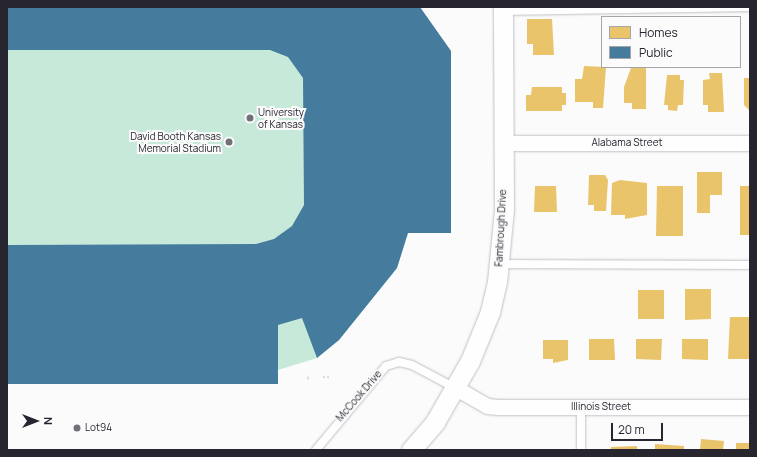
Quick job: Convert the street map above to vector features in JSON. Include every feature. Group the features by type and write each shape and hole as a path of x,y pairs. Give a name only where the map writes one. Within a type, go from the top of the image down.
{"street":[{"name":"Fambrough Drive","path":"411,450 456,388 484,330 500,264 504,143 503,9"},
{"name":"Alabama Street","path":"504,143 750,143"},
{"name":"Illinois Street","path":"456,388 487,406 498,407 750,407"}],"lane":[{"path":"503,9 750,8"},
{"path":"500,264 750,265"},
{"name":"McCook Drive","path":"316,450 355,399 393,363 412,365 456,388"},
{"path":"581,407 581,450"}],"path":[{"path":"306,378 312,377"},
{"path":"323,377 329,377"}],"green space":[{"name":"David Booth Kansas Memorial Stadium","path":"7,7 420,8 451,51 451,233 408,233 397,268 339,340 317,358 278,370 278,384 7,384"}],"building: Homes":[{"path":"527,19 552,19 554,55 533,55 533,44 527,44"},
{"path":"584,66 606,68 603,108 593,108 593,102 575,102 575,79 582,79"},
{"path":"631,68 646,68 646,109 632,109 632,103 624,103 624,87"},
{"path":"709,73 722,73 724,112 708,112 708,105 703,105 703,80 710,79"},
{"path":"667,75 680,75 680,80 684,80 683,105 678,105 677,111 668,110 668,105 664,105"},
{"path":"744,78 750,78 750,111 744,105"},
{"path":"532,87 562,87 562,93 566,93 566,105 562,105 562,111 526,111 526,95 531,95"},
{"path":"697,172 722,172 722,195 710,195 710,213 697,213"},
{"path":"589,175 605,175 608,180 606,211 594,211 594,205 588,205"},
{"path":"620,180 647,183 647,215 625,219 625,215 611,215 612,183"},
{"path":"535,186 556,186 557,212 534,212"},
{"path":"657,186 683,186 683,236 656,236"},
{"path":"740,186 750,186 750,235 740,235"},
{"path":"685,289 711,289 711,319 685,320"},
{"path":"638,290 664,290 664,319 638,319"},
{"path":"730,317 750,317 750,359 728,359"},
{"path":"589,339 614,339 615,360 589,360"},
{"path":"636,339 662,339 661,360 636,359"},
{"path":"682,339 708,339 708,360 682,359"},
{"path":"543,340 568,340 568,360 553,363 553,359 543,359"},
{"path":"701,439 724,441 723,450 700,450"},
{"path":"736,443 750,443 750,450 736,450"},
{"path":"655,444 684,446 684,450 655,450"},
{"path":"637,446 637,450 611,450 611,447"}],"building: Public":[{"name":"David Booth Kansas Memorial Stadium","path":"7,7 420,7 451,51 451,233 408,233 397,268 339,340 317,358 302,318 278,325 278,384 7,384 7,245 256,244 274,239 292,226 304,205 303,78 288,57 270,50 7,50"}],"place":[{"name":"University of Kansas","path":"250,118"},
{"name":"David Booth Kansas Memorial Stadium","path":"229,142"},
{"name":"Lot94","path":"77,428"}]}
